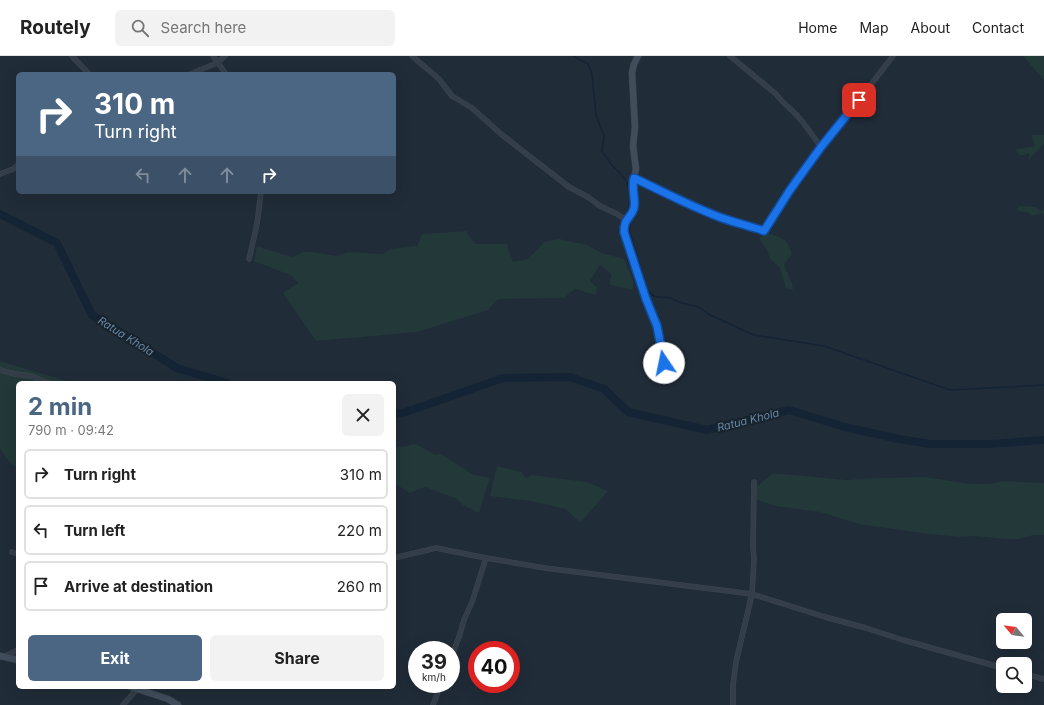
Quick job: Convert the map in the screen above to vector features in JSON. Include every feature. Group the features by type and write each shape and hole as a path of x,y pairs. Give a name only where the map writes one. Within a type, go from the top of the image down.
{"street":[{"path":"72,56 87,72"},
{"path":"213,56 224,72"},
{"path":"195,72 217,63 225,56"},
{"path":"412,56 439,79 452,96 472,108 502,134 569,187 626,220"},
{"path":"638,56 632,73 635,127 633,146 636,169 633,182 634,203 632,213 624,225 624,232 646,299 657,326 664,363 671,375"},
{"path":"730,56 776,94 782,102 792,110 821,147"},
{"path":"634,178 694,207 736,223 764,231 790,190 821,147 893,56"},
{"path":"0,174 16,167"},
{"path":"249,259 258,224 261,194"},
{"path":"0,370 31,376 43,381"},
{"path":"733,705 733,685 736,662 752,594 754,558 754,482"},
{"path":"396,558 436,548 486,558 567,571 752,594 825,617 996,666"},
{"path":"12,552 16,553"},
{"path":"457,641 486,558"},
{"path":"2,657 16,651"},
{"path":"2,657 16,660"},
{"path":"1032,676 1044,679"},
{"path":"123,705 133,689"},
{"path":"137,689 178,705"},
{"path":"433,705 438,693"}],"green space":[{"path":"1023,56 1044,56 1044,80"},
{"path":"1031,135 1044,135 1044,144 1028,160 1030,153 1020,156 1015,149 1035,146"},
{"path":"1019,206 1035,207 1041,211 1044,209 1044,215 1041,213 1032,216 1029,213 1016,210"},
{"path":"466,231 476,244 507,244 513,262 528,259 544,242 559,239 587,245 602,253 624,259 633,281 633,290 610,285 611,274 600,265 590,281 597,288 596,295 575,289 564,298 498,299 488,310 417,332 316,341 283,293 298,283 292,276 254,261 257,246 292,257 303,252 314,252 337,256 347,252 383,254 390,249 417,246 422,234"},
{"path":"768,233 784,239 790,248 792,254 784,265 792,283 793,290 786,288 780,268 770,259 767,250 759,238"},
{"path":"0,361 66,381 16,381 16,467 12,465 0,449"},
{"path":"416,444 435,455 441,454 474,475 490,478 479,513 463,505 457,499 425,487 410,493 396,484 396,446"},
{"path":"497,466 521,472 526,478 532,475 587,482 608,491 580,523 566,509 530,501 490,496"},
{"path":"772,474 847,480 924,477 972,484 988,484 1003,481 1044,483 1044,535 1033,535 1019,539 1004,539 929,534 859,524 820,512 775,506 757,500 755,493 757,486"}],"waterway":[{"path":"573,56 588,64 592,74 596,115 604,136 602,151 628,186 630,194 629,212"},
{"name":"Ratua Khola","path":"0,214 57,243 92,315 177,368 220,381"},
{"path":"632,216 629,230 647,289 654,296 670,298 680,303 699,307 708,314 754,335 824,346 950,390 1044,385"},
{"name":"Ratua Khola","path":"396,414 403,413 503,378 570,377 604,389 628,412 707,430 789,410 845,427 930,444 990,444 1044,440"}],"route":[{"path":"664,363 657,326 646,299 624,232 624,225 633,209 634,178 694,207 736,223 764,231 790,190 821,147 859,100"}]}
